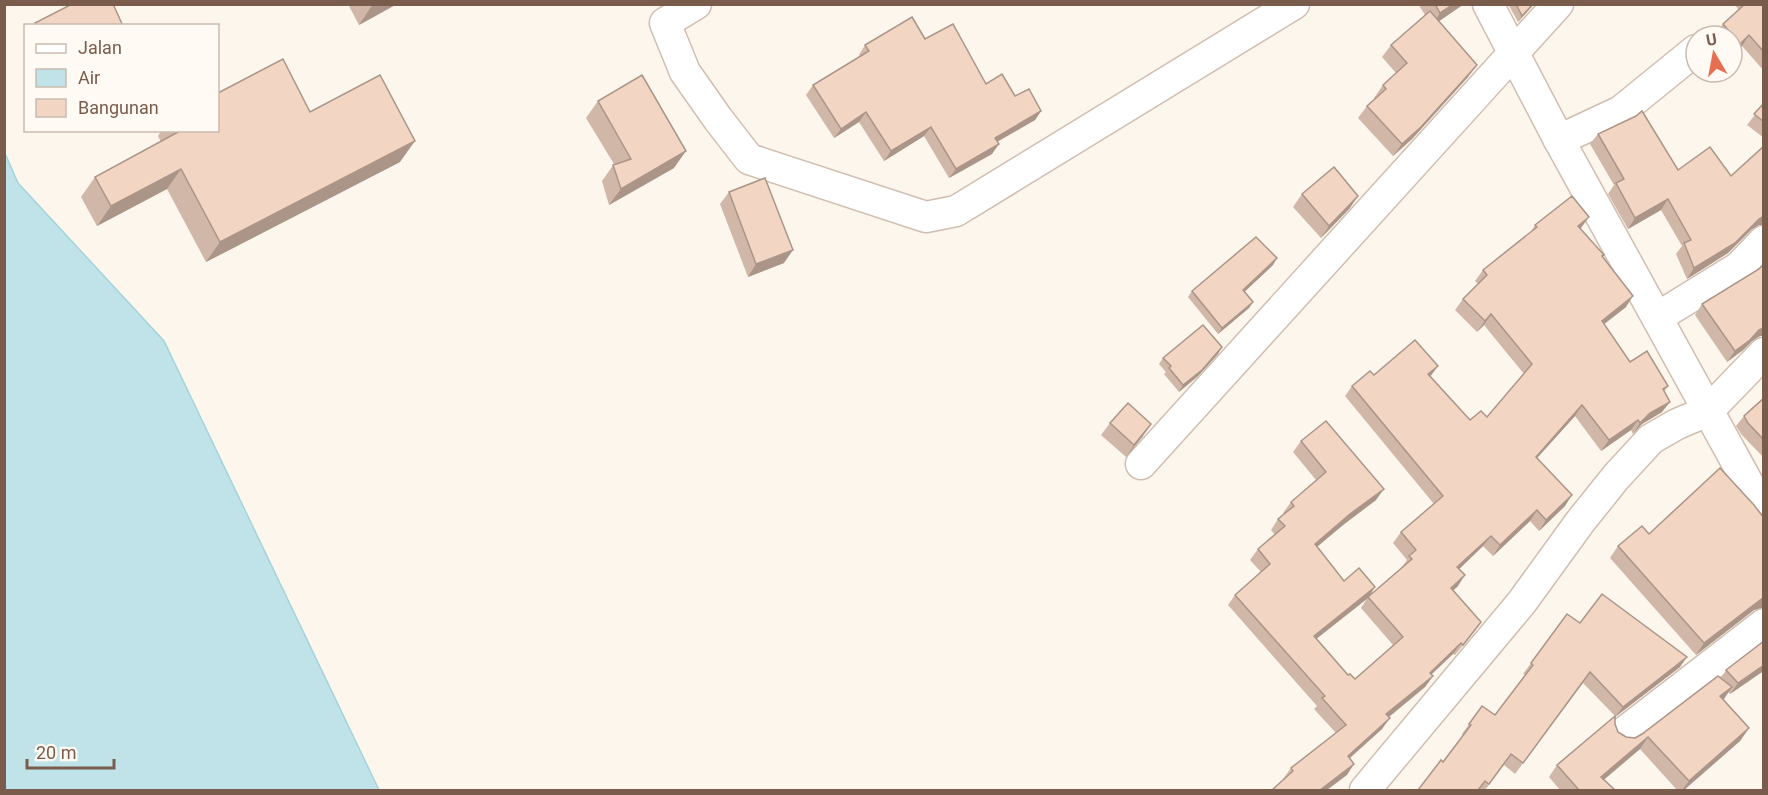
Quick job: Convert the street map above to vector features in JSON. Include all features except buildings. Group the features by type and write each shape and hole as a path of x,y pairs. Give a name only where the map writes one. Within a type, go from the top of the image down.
{"street":[{"path":"696,4 665,23 685,72 749,159 926,217 956,212 1294,4"},
{"path":"1488,4 1559,140 1764,512"},
{"path":"1141,464 1557,4"},
{"path":"1559,140 1621,111 1684,60"},
{"path":"1658,317 1738,267 1764,241"},
{"path":"1365,790 1522,602 1616,477 1652,439 1677,424 1708,411 1764,353"},
{"path":"1623,733 1764,624"}],"water":[{"path":"4,151 18,183 164,341 379,790 5,790"}]}
